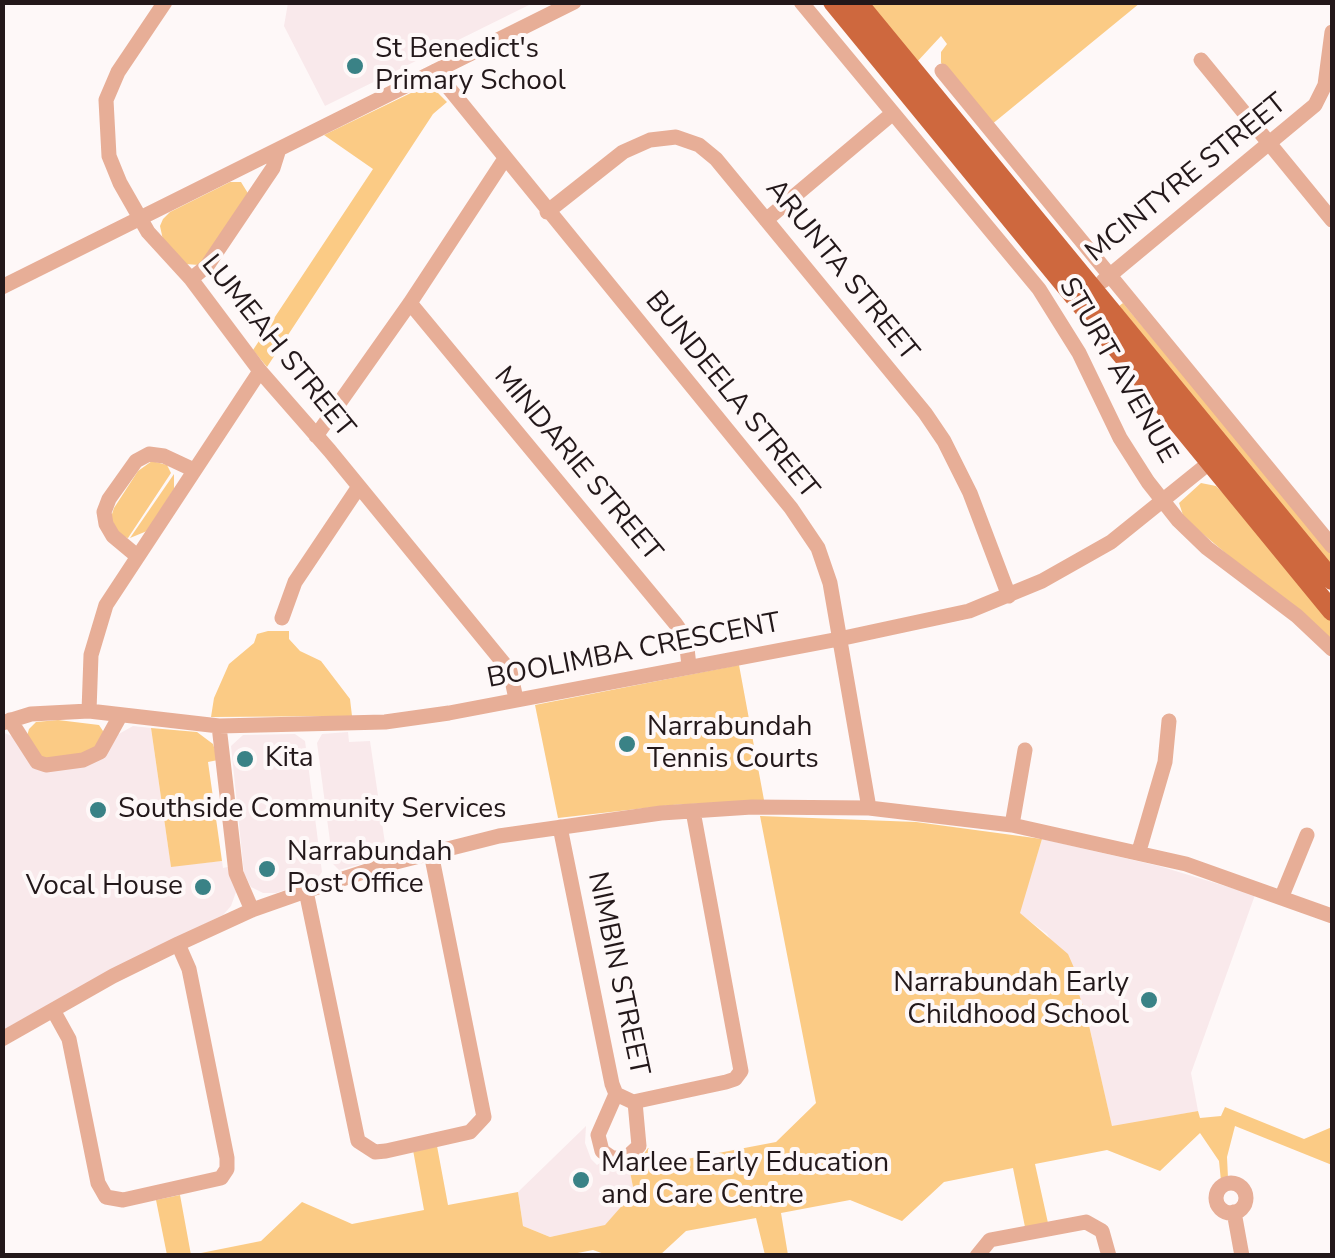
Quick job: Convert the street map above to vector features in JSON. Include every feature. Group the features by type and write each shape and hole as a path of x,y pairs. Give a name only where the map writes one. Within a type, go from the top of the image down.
{"main road":[{"name":"STURT AVENUE","path":"833,2 1094,289"},
{"name":"STURT AVENUE","path":"858,2 1094,289 1332,611"},
{"name":"STURT AVENUE","path":"1218,456 1332,580"}],"street":[{"name":"LUMEAH STREET","path":"164,2 118,72 106,100 109,156 140,219 192,278 260,371 510,670 516,699"},
{"path":"2,287 574,2"},
{"name":"STURT AVENUE","path":"801,2 1039,289 1079,353 1120,438 1163,501 1207,548 1297,616 1332,650"},
{"name":"MCINTYRE STREET","path":"1094,289 1315,104 1324,85 1332,32"},
{"path":"1201,60 1332,220"},
{"name":"BUNDEELA STREET","path":"435,71 791,508 818,548 830,583 869,808"},
{"name":"STURT AVENUE","path":"942,71 1094,289 1331,540"},
{"path":"766,220 893,113"},
{"name":"ARUNTA STREET","path":"546,212 623,152 650,140 676,137 700,145 716,158 926,413 970,493 1009,596"},
{"path":"192,278 207,266 273,168 279,149"},
{"path":"316,436 504,160"},
{"path":"235,171 251,185 254,194"},
{"name":"MINDARIE STREET","path":"410,303 674,622 686,639 689,666"},
{"path":"89,711 91,655 106,605 260,371"},
{"path":"138,556 113,536 106,524 104,512 109,500 136,462 148,454 164,456 194,470"},
{"name":"BOOLIMBA CRESCENT","path":"6,721 32,714 89,711 220,726 385,722 840,639 969,610 1009,596 1111,542 1218,456"},
{"path":"282,618 295,582 358,488"},
{"path":"6,721 37,762 46,765 83,760 100,752 120,716"},
{"path":"1139,851 1164,762 1168,721"},
{"path":"220,726 236,873 252,910"},
{"path":"1012,825 1025,750"},
{"path":"2,1039 178,944 306,890 499,836 693,811 869,808 1012,825 1139,851 1332,916"},
{"name":"NIMBIN STREET","path":"560,827 612,1084 616,1094 635,1102 726,1082 736,1079 741,1071 693,811"},
{"path":"1282,896 1307,835"},
{"path":"306,890 358,1141 374,1152 470,1132 484,1118 431,853"},
{"path":"54,1010 69,1039 98,1182 106,1198 123,1200 220,1178 227,1168 226,1158 190,969 178,944"},
{"path":"616,1094 598,1135 602,1151 612,1158 626,1158 639,1146 635,1102"},
{"path":"1234,1212 1242,1256"},
{"path":"977,1256 990,1240 1086,1222 1102,1231 1109,1256"}],"shaded area":[{"name":"St Benedict's Primary School","path":"288,3 533,3 325,106 284,26"},
{"path":"866,3 1140,3 991,125 941,63 941,52 947,44 941,36 916,63"},
{"path":"428,89 447,102 433,114 267,367 253,350 373,169 324,135 415,91"},
{"path":"230,182 241,182 249,195 199,265 185,264 163,240 163,219"},
{"path":"1123,303 1332,554 1332,569 1119,306"},
{"path":"152,461 167,465 171,473 128,538 123,537 111,517 114,508 138,471"},
{"path":"174,474 174,489 147,531 130,538"},
{"path":"1201,483 1216,486 1241,511 1332,622 1332,643 1184,518 1179,503"},
{"path":"289,631 289,639 300,651 321,661 350,699 352,716 211,717 214,698 229,664 254,643 257,634"},
{"path":"739,665 764,800 672,805 558,818 535,705"},
{"path":"58,720 99,725 105,734 97,750 57,760 41,757 27,736 29,729 36,722"},
{"path":"133,726 151,728 171,866 222,861 223,868 232,866 236,892 231,906 223,915 124,963 3,1030 2,732 86,766 101,759 117,735"},
{"path":"151,728 197,732 213,744 218,760 208,762 222,861 171,867"},
{"path":"348,732 349,742 370,741 387,857 339,870 333,864 317,743 322,734"},
{"path":"295,734 305,741 322,872 317,879 276,893 263,893 251,887 244,873 231,746 243,735"},
{"path":"760,816 916,822 1042,839 1020,913 1068,954 1078,977 1074,979 1088,1021 1112,1126 1198,1111 1200,1118 1221,1116 1225,1107 1304,1139 1332,1127 1332,1165 1235,1126 1227,1157 1228,1178 1221,1181 1219,1161 1200,1133 1160,1171 1107,1150 1035,1164 1048,1223 1025,1227 1013,1168 944,1182 902,1221 850,1200 781,1213 788,1255 765,1255 756,1218 686,1231 660,1255 607,1255 593,1250 562,1256 167,1255 156,1200 180,1195 191,1255 261,1241 302,1202 352,1224 424,1210 413,1150 437,1146 448,1205 518,1192 523,1226 550,1237 605,1225 634,1192 629,1167 648,1148 652,1148 655,1165 776,1142 816,1103"},
{"name":"Narrabundah Early Childhood School","path":"1042,839 1159,866 1255,895 1191,1073 1198,1111 1112,1127 1088,1021 1074,979 1047,934 1019,913"},
{"name":"Marlee Early Education and Care Centre","path":"586,1126 585,1143 591,1159 597,1165 606,1159 612,1167 629,1167 634,1192 605,1226 550,1237 523,1226 518,1192"}],"place":[{"name":"St Benedict's Primary School","path":"355,66"},
{"name":"Narrabundah Tennis Courts","path":"627,744"},
{"name":"Kita","path":"245,759"},
{"name":"Southside Community Services","path":"98,810"},
{"name":"Narrabundah Post Office","path":"267,869"},
{"name":"Vocal House","path":"203,887"},
{"name":"Narrabundah Early Childhood School","path":"1149,1000"},
{"name":"Marlee Early Education and Care Centre","path":"581,1180"}]}
